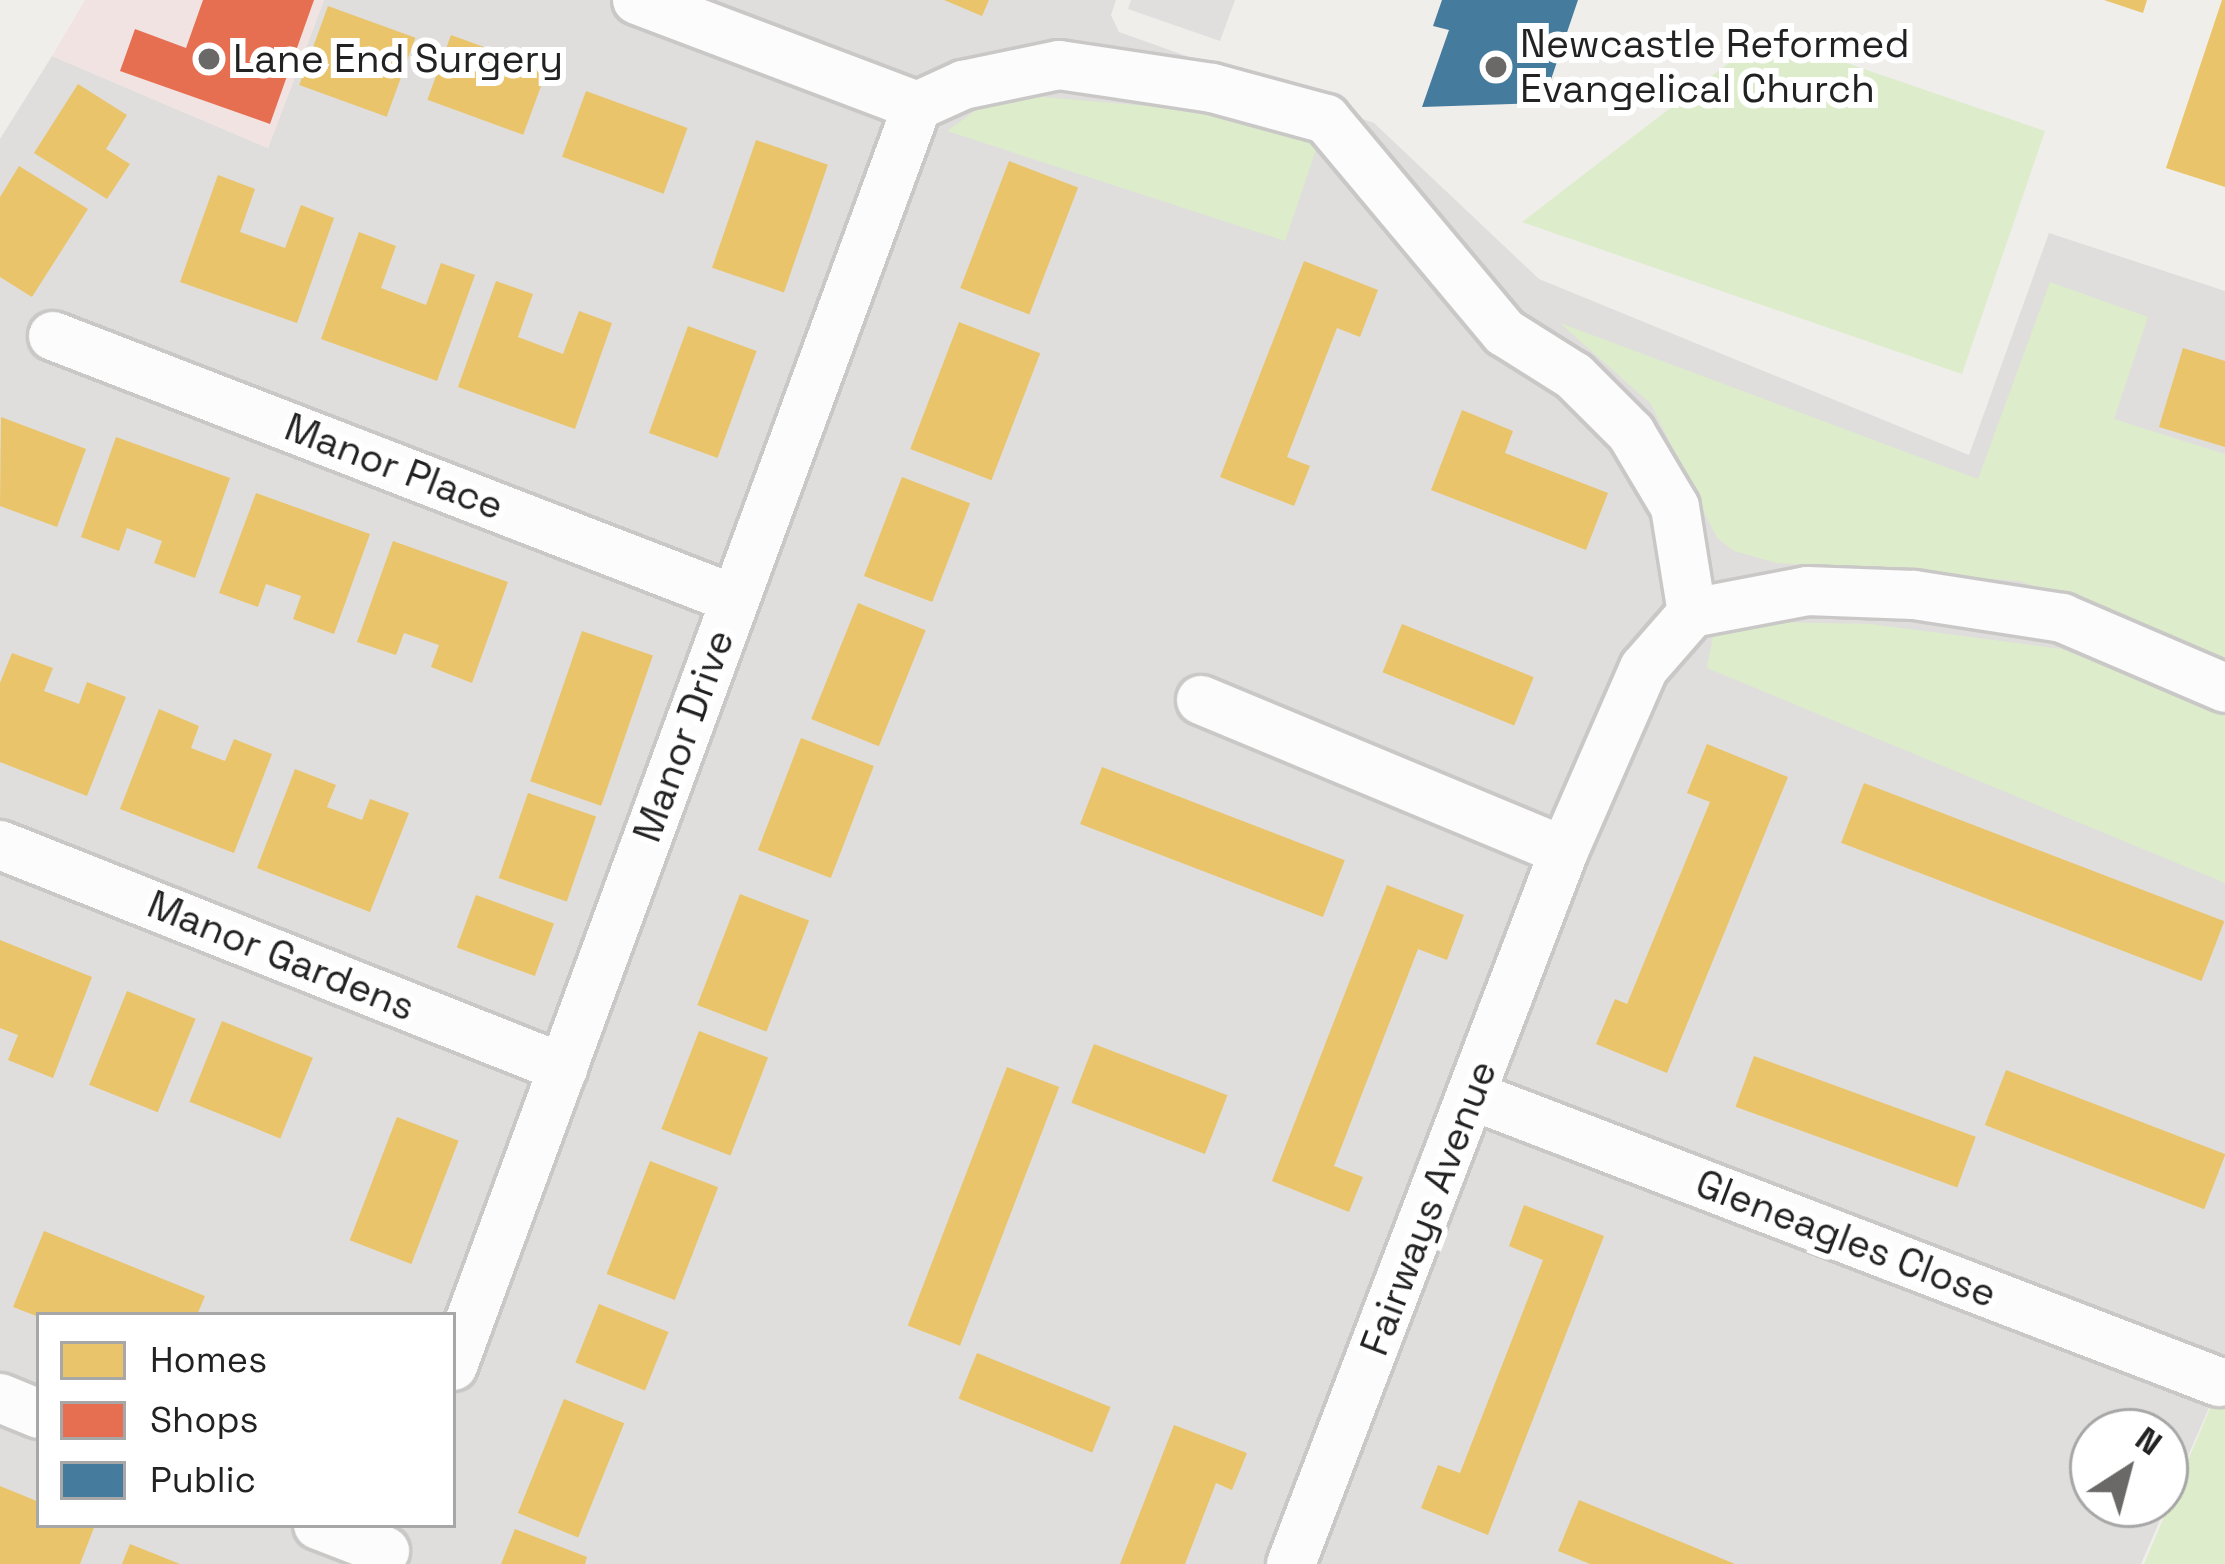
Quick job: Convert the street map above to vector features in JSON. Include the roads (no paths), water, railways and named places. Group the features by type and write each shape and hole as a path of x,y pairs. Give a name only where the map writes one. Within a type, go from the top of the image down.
{"street":[{"path":"637,0 917,106 963,85 1059,65 1212,88 1326,119 1504,332 1574,376 1631,433 1675,507 1692,613 1807,591 1914,595 2062,618 2225,688"},
{"name":"Manor Drive","path":"456,1358 917,106"},
{"name":"Manor Place","path":"53,336 734,598"},
{"name":"Fairways Avenue","path":"1295,1563 1564,850 1644,668 1692,613"},
{"path":"1202,700 1564,850"},
{"name":"Manor Gardens","path":"0,844 563,1068"},
{"name":"Gleneagles Close","path":"1473,1096 2219,1382"},
{"path":"0,1398 36,1413"},
{"path":"328,1528 386,1547"}],"place":[{"name":"Lane End Surgery","path":"209,59"},
{"name":"Newcastle Reformed Evangelical Church","path":"1496,67"}]}
